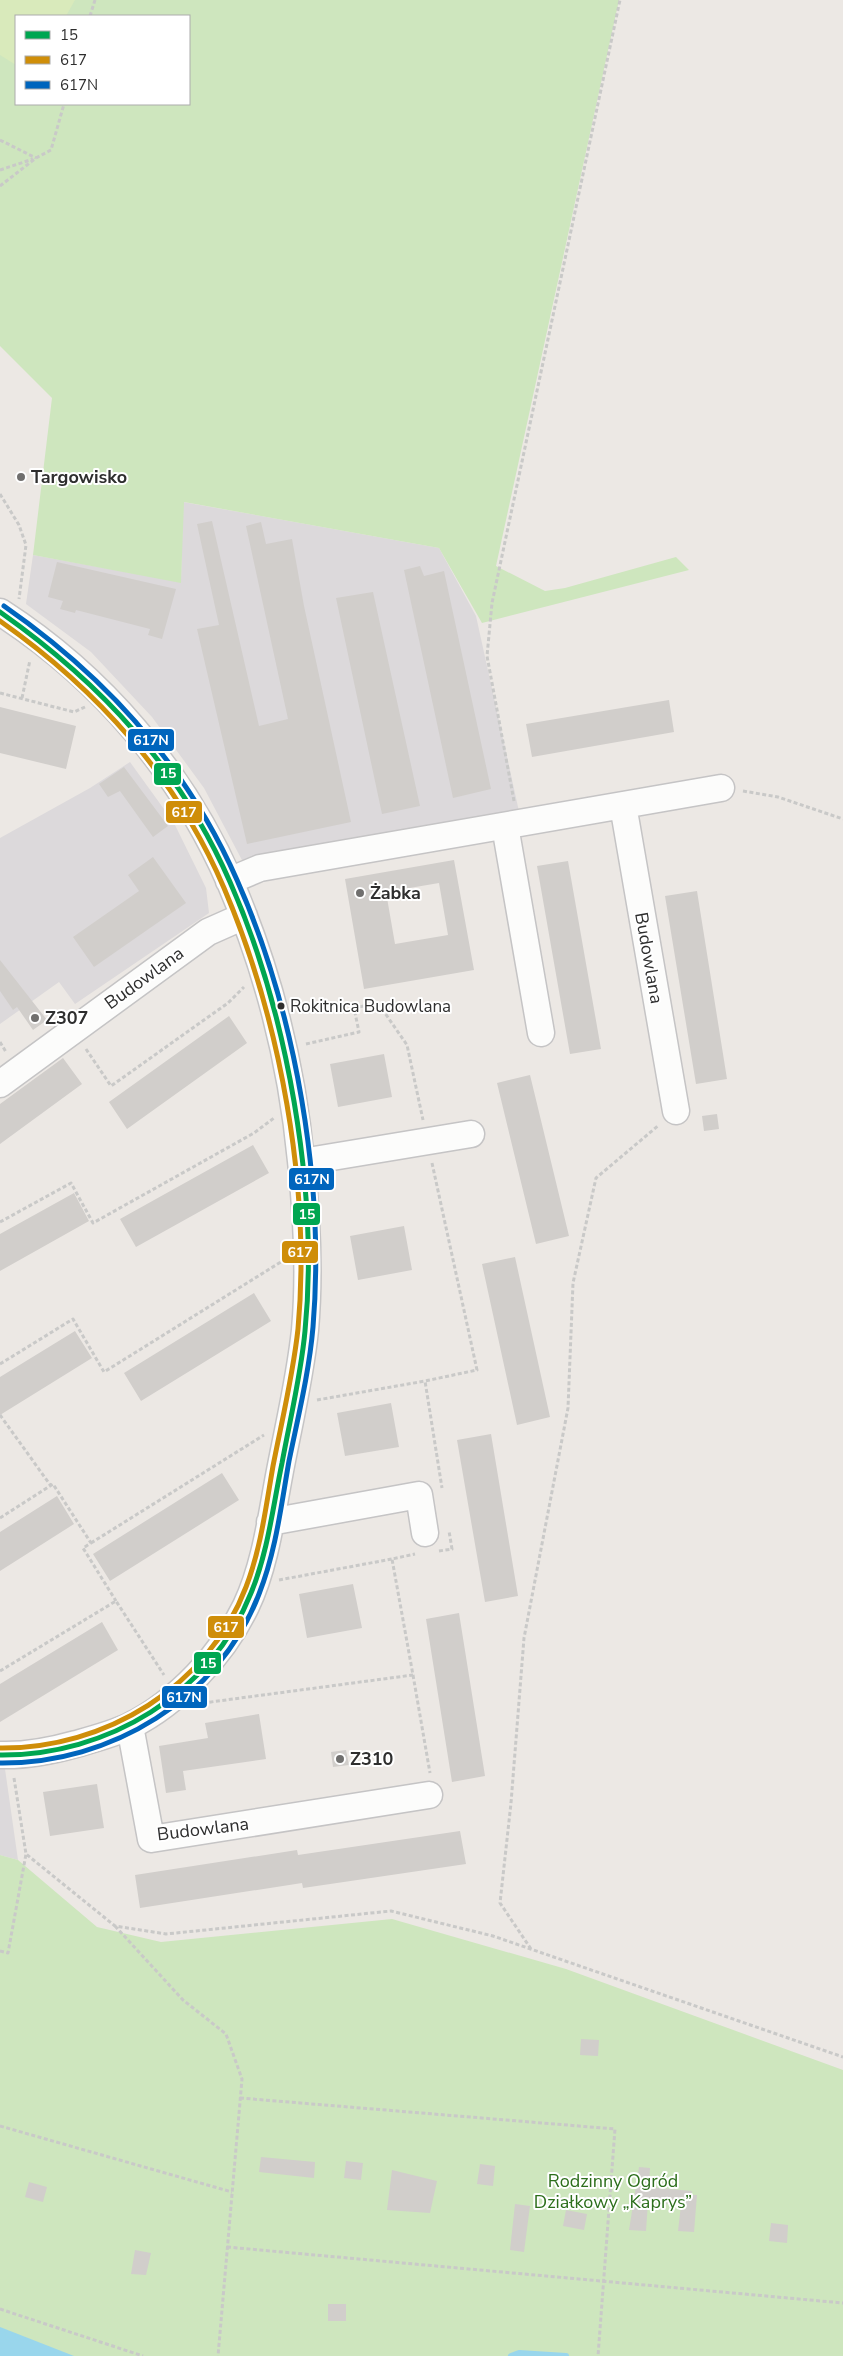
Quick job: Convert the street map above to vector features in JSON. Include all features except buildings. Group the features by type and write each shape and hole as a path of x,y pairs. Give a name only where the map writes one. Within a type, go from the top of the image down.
{"street":[{"path":"5,1756 38,1753 64,1747 130,1726 176,1694 201,1670 225,1640 246,1606 257,1576 270,1522 305,1331 307,1245 302,1162 294,1104 282,1043 244,916 204,828 163,764 106,699 56,653 8,617"},
{"path":"229,881 260,868 721,788"},
{"name":"Budowlana","path":"623,805 676,1111"},
{"path":"512,824 541,1033"},
{"name":"Budowlana","path":"0,1084 208,932 244,916"},
{"path":"302,1162 471,1134"},
{"path":"270,1522 419,1495 432,1540"},
{"name":"Budowlana","path":"130,1726 151,1840 429,1795"}],"path":[{"path":"90,15 95,0"},
{"path":"512,824 487,656 492,603 620,0"},
{"path":"0,170 36,158 51,150 64,105"},
{"path":"0,140 36,158"},
{"path":"0,186 36,158"},
{"path":"0,494 19,525 26,545 8,617"},
{"path":"22,698 31,654"},
{"path":"0,692 74,712 106,699"},
{"path":"721,788 778,797 843,819"},
{"path":"73,1030 111,1086 228,1003 234,995 247,985"},
{"path":"299,1046 359,1032 354,1008 378,1003 407,1046 477,1370 291,1411 83,1548 176,1694 199,1704 413,1675 392,1559"},
{"path":"532,1950 500,1903 511,1803 524,1638 533,1581 568,1408 573,1283 596,1178 676,1111"},
{"path":"0,1222 71,1183 93,1223 254,1133 279,1115"},
{"path":"0,1364 73,1319 104,1372 307,1245"},
{"path":"425,1381 443,1497"},
{"path":"0,1415 51,1486"},
{"path":"0,1518 53,1484 91,1543"},
{"path":"257,1576 272,1581 392,1559 432,1540 452,1549 432,1540"},
{"path":"0,1671 116,1601"},
{"path":"0,1951 8,1953 26,1854 5,1756"},
{"path":"26,1854 115,1926 183,2000 226,2034 242,2078 218,2356"},
{"path":"115,1926 166,1934 391,1912 493,1936 843,2058"},
{"path":"240,2098 615,2129 598,2356"},
{"path":"0,2126 232,2192"},
{"path":"227,2247 843,2303"},
{"path":"0,2309 143,2356"}],"shaded area":[{"path":"183,502 439,548 476,616 520,816 243,862 204,788 152,717 91,652 26,604 33,555 181,582"},
{"path":"130,762 174,823 206,888 209,913 75,1004 59,982 0,1024 0,838 90,788"},
{"path":"0,1768 5,1769 18,1860 0,1855"}],"green space":[{"path":"0,0 619,0 496,566 545,591 565,588 676,557 689,570 482,623 439,548 184,502 181,583 33,555 52,398 0,346"},
{"path":"0,0 75,0 67,15 15,15 15,64 0,55"},
{"name":"Rodzinny Ogród Działkowy „Kaprys”","path":"0,1855 18,1860 97,1927 161,1942 392,1919 566,1969 843,2070 843,2356 0,2356"}],"water":[{"path":"0,2327 74,2356 0,2356"}],"waterway":[{"path":"511,2356 519,2353 566,2356"}],"transit line":[{"name":"617N","path":"0,1763 41,1760 82,1752 120,1738 156,1718 189,1694 217,1665 241,1631 265,1578 277,1528 309,1361 316,1272 310,1157 302,1099 290,1042 275,986 258,931 237,880 217,838 194,799 140,726 76,662 4,606"},
{"name":"15","path":"0,612 72,668 134,731 162,765 187,802 210,841 230,882 268,987 294,1102 307,1220 308,1277 301,1364 270,1529 257,1577 233,1629 210,1661 182,1689 151,1712 116,1731 79,1744 40,1752 0,1755"},
{"name":"617","path":"0,621 36,647 69,676 101,706 131,739 183,809 205,848 224,888 244,939 261,992 287,1104 300,1218 301,1274 296,1346 263,1527 246,1587 229,1623 206,1654 179,1682 148,1705 114,1724 77,1737 39,1745 0,1748"}],"place":[{"name":"Targowisko","path":"21,477"},
{"name":"Żabka","path":"360,893"},
{"name":"Rokitnica Budowlana","path":"281,1006"},
{"name":"Z307","path":"35,1018"},
{"name":"Z310","path":"340,1759"}]}
